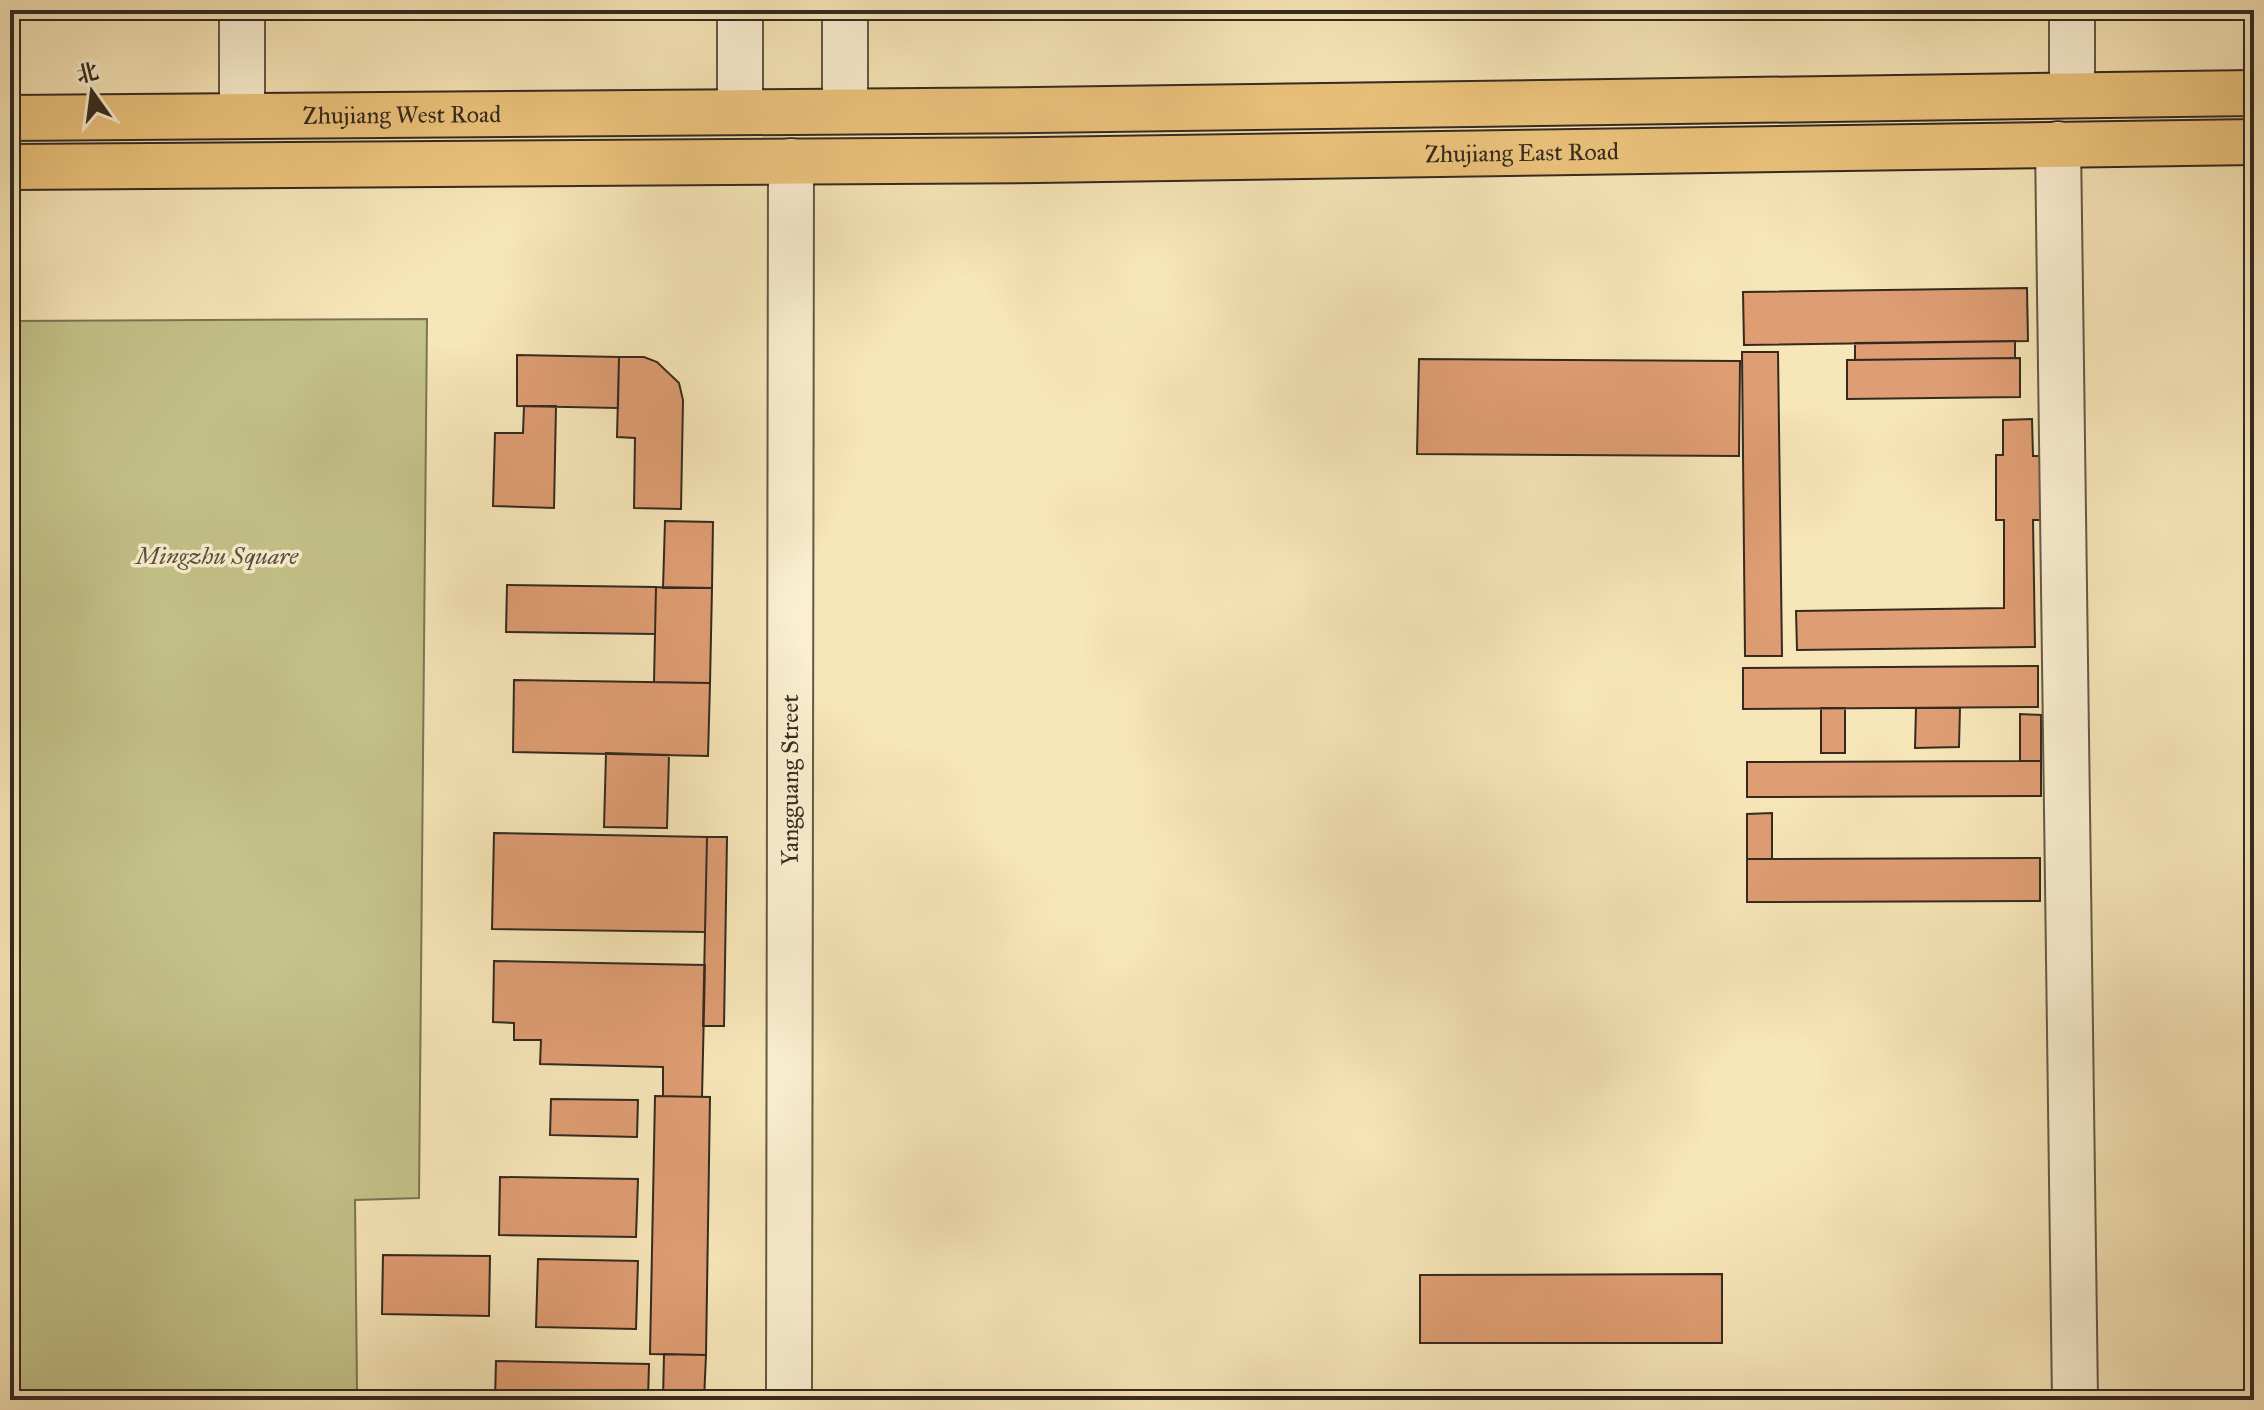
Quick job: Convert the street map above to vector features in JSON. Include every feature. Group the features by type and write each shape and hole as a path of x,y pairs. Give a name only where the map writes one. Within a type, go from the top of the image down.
{"main road":[{"name":"Zhujiang West Road","path":"10,118 793,112 2254,93"},
{"name":"Zhujiang East Road","path":"791,161 2254,142"},
{"name":"Zhujiang West Road","path":"10,167 791,161"}],"street":[{"path":"242,10 242,116"},
{"path":"740,10 740,112"},
{"path":"845,10 845,111"},
{"path":"2072,10 2072,95"},
{"path":"2058,144 2075,1400"},
{"name":"Yangguang Street","path":"789,1400 791,161"}],"green space":[{"name":"Mingzhu Square","path":"427,319 419,1198 355,1200 357,1390 10,1397 10,321"}],"building":[{"path":"2027,288 2028,341 1744,345 1743,292"},
{"path":"2015,341 2015,358 1855,360 1855,343"},
{"path":"1742,352 1778,352 1782,656 1745,656"},
{"path":"517,355 619,357 618,408 517,406"},
{"path":"619,357 644,357 657,362 679,383 683,400 681,509 634,508 635,438 617,437"},
{"path":"2020,358 2020,397 1847,399 1847,360"},
{"path":"1419,359 1740,361 1739,456 1417,454"},
{"path":"524,406 556,406 554,508 493,506 495,433 523,433"},
{"path":"2032,419 2033,456 2040,456 2041,520 2033,520 2035,647 1797,650 1796,611 2004,608 2004,520 1996,520 1996,455 2003,455 2003,420"},
{"path":"665,521 713,522 712,588 663,588"},
{"path":"507,585 656,587 655,634 506,632"},
{"path":"656,587 712,588 710,683 654,682"},
{"path":"2038,666 2038,707 1743,709 1743,668"},
{"path":"514,680 710,683 708,756 513,752"},
{"path":"1821,708 1845,708 1845,753 1821,753"},
{"path":"1916,708 1960,708 1959,747 1915,748"},
{"path":"2020,714 2041,715 2041,761 2020,761"},
{"path":"606,753 669,755 667,828 604,827"},
{"path":"2041,761 2041,796 1747,797 1747,762"},
{"path":"1772,813 1772,859 1747,859 1747,814"},
{"path":"494,833 707,837 705,932 492,929"},
{"path":"707,837 727,837 724,1026 703,1026"},
{"path":"2040,858 2040,901 1747,902 1747,859"},
{"path":"494,961 705,965 702,1097 663,1096 663,1067 540,1064 541,1040 514,1040 514,1023 493,1022"},
{"path":"655,1096 710,1097 706,1355 650,1354"},
{"path":"551,1099 638,1100 637,1137 550,1135"},
{"path":"500,1177 638,1179 636,1237 499,1235"},
{"path":"383,1255 490,1256 489,1316 382,1314"},
{"path":"538,1259 638,1261 636,1329 536,1327"},
{"path":"1722,1274 1722,1343 1420,1343 1420,1275"},
{"path":"664,1354 706,1355 704,1400 663,1400"},
{"path":"496,1361 649,1364 648,1400 495,1400"}]}
